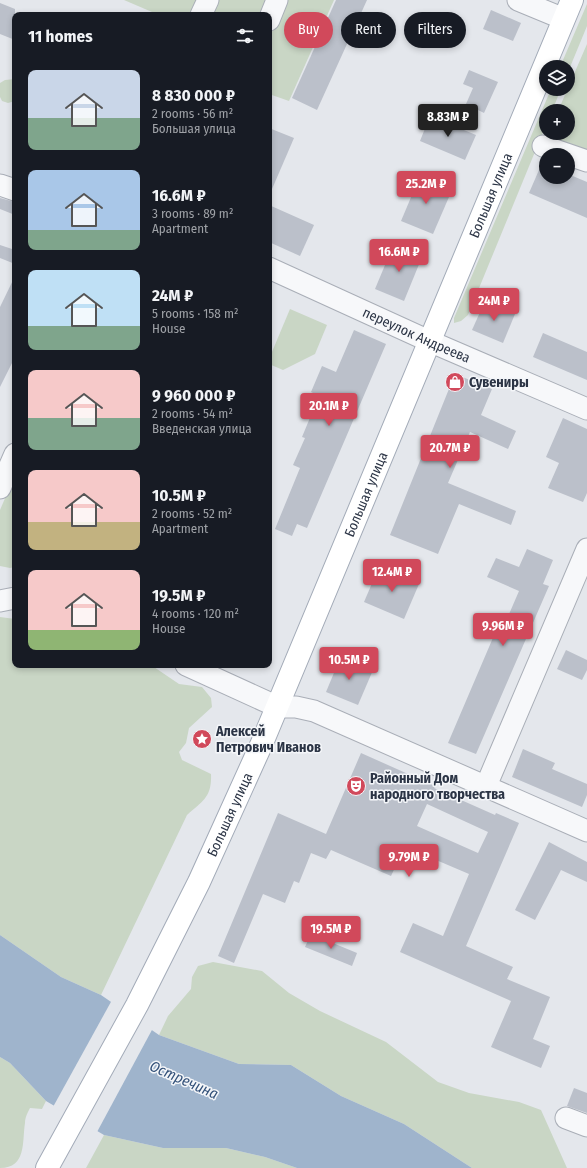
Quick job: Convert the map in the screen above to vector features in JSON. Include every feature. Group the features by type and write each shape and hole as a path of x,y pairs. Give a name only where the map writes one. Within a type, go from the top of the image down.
{"main road":[{"name":"Большая улица","path":"47,1168 137,1005 199,882 278,707 568,10"}],"street":[{"path":"202,12 208,0"},
{"path":"272,12 277,0"},
{"path":"518,0 568,10"},
{"path":"542,146 587,162"},
{"path":"0,185 12,189"},
{"name":"переулок Андреева","path":"272,269 429,341 587,409"},
{"path":"0,488 12,461"},
{"path":"486,786 587,549"},
{"path":"0,601 12,599"},
{"path":"193,668 278,707 296,707 314,711 587,831"},
{"path":"566,1118 587,1126"}],"green space":[{"path":"124,0 201,0 194,12 152,12"},
{"path":"218,0 266,0 261,12 213,12"},
{"path":"286,0 334,0 329,12 284,12 284,48 313,48 289,101 272,95 272,31"},
{"path":"587,4 587,26 573,60 563,60"},
{"path":"587,44 587,157 575,152 575,148 563,148 545,141 575,140 575,104 561,104 564,96 575,96 575,72"},
{"path":"12,79 12,102 8,103 2,101 0,97 0,83 5,80"},
{"path":"548,96 558,96 555,104 545,104"},
{"path":"539,117 540,140 468,315 461,321 454,323 454,318"},
{"path":"290,309 327,325 315,354 283,370 272,365 272,352"},
{"path":"12,482 12,568 10,568 0,566 0,510"},
{"path":"0,617 12,619 12,668 155,668 179,684 202,687 211,698 212,707 189,728 186,743 179,752 182,760 211,774 210,788 202,802 187,815 101,995 61,977 0,935"},
{"path":"213,962 262,971 289,993 320,1011 386,1042 438,1082 469,1093 519,1102 541,1110 567,1168 472,1168 404,1124 341,1096 291,1065 239,1064 159,1035 168,1016 191,989 192,977 198,966"},
{"path":"0,1057 10,1063 46,1101 42,1109 30,1108 25,1121 22,1152 19,1159 15,1164 9,1167 0,1168"},
{"path":"104,1135 163,1148 226,1148 265,1157 297,1168 86,1168"}],"water":[{"name":"Остречина","path":"0,935 61,977 101,995 159,1035 239,1064 291,1065 341,1096 404,1124 472,1168 297,1168 265,1157 226,1148 163,1148 104,1135 46,1101 10,1063 0,1057"}],"pier":[{"path":"112,1000 153,1028 97,1132 53,1107"}],"building":[{"path":"336,0 367,0 362,12 341,12 341,48 345,48 317,110 292,98 314,48 333,48 333,12 331,12"},
{"path":"0,3 15,9 15,12 12,12 12,39 0,34"},
{"path":"491,10 521,23 513,41 483,29"},
{"path":"469,70 498,82 484,113 466,104 473,88 463,84"},
{"path":"430,116 476,135 465,160 420,141"},
{"path":"272,129 294,138 272,189"},
{"path":"539,170 539,184 575,184 575,177 587,182 587,218 529,193"},
{"path":"420,176 452,190 433,234 401,221"},
{"path":"0,198 12,201 12,214 0,209"},
{"path":"272,206 314,225 300,256 272,243"},
{"path":"0,245 12,249 12,263 0,258"},
{"path":"393,246 422,257 404,301 375,289"},
{"path":"12,282 12,363 0,387 0,307"},
{"path":"485,301 515,314 503,343 472,330"},
{"path":"354,330 386,344 307,528 297,524 292,536 275,529 300,468 293,465 305,438 302,437 319,396 311,392 322,366 336,372"},
{"path":"543,333 587,352 587,380 533,357"},
{"path":"455,374 492,389 481,415 516,431 508,449 470,432 448,483 516,511 511,525 459,504 438,554 390,535"},
{"path":"563,418 587,429 587,493 583,502 548,488 559,463 546,457"},
{"path":"527,549 553,560 543,584 549,586 476,754 448,743 498,626 503,628 519,591 487,577 496,558 519,567"},
{"path":"379,567 419,584 404,619 364,602"},
{"path":"566,650 587,660 587,670 582,680 557,669"},
{"path":"341,656 373,670 358,705 326,692"},
{"path":"523,749 555,763 552,769 587,784 587,795 582,807 512,777"},
{"path":"361,753 435,786 434,788 495,815 496,813 519,823 466,946 513,967 507,979 550,997 533,1039 550,1046 541,1068 491,1047 511,1001 400,952 413,923 443,936 469,874 408,848 403,858 400,857 391,876 331,850 326,859 311,853 299,883 294,881 285,903 263,894 234,963 218,956 278,813 326,834","holes":["427,804 488,832 478,853 417,826"]},
{"path":"549,842 587,862 587,882 561,870 535,920 515,910"},
{"path":"311,934 357,953 352,966 305,947"},
{"path":"574,1088 587,1093 587,1113 567,1106"}],"place":[{"name":"Сувениры","path":"455,382"},
{"name":"Алексей Петрович Иванов","path":"202,739"},
{"name":"Районный Дом народного творчества","path":"356,786"}]}
